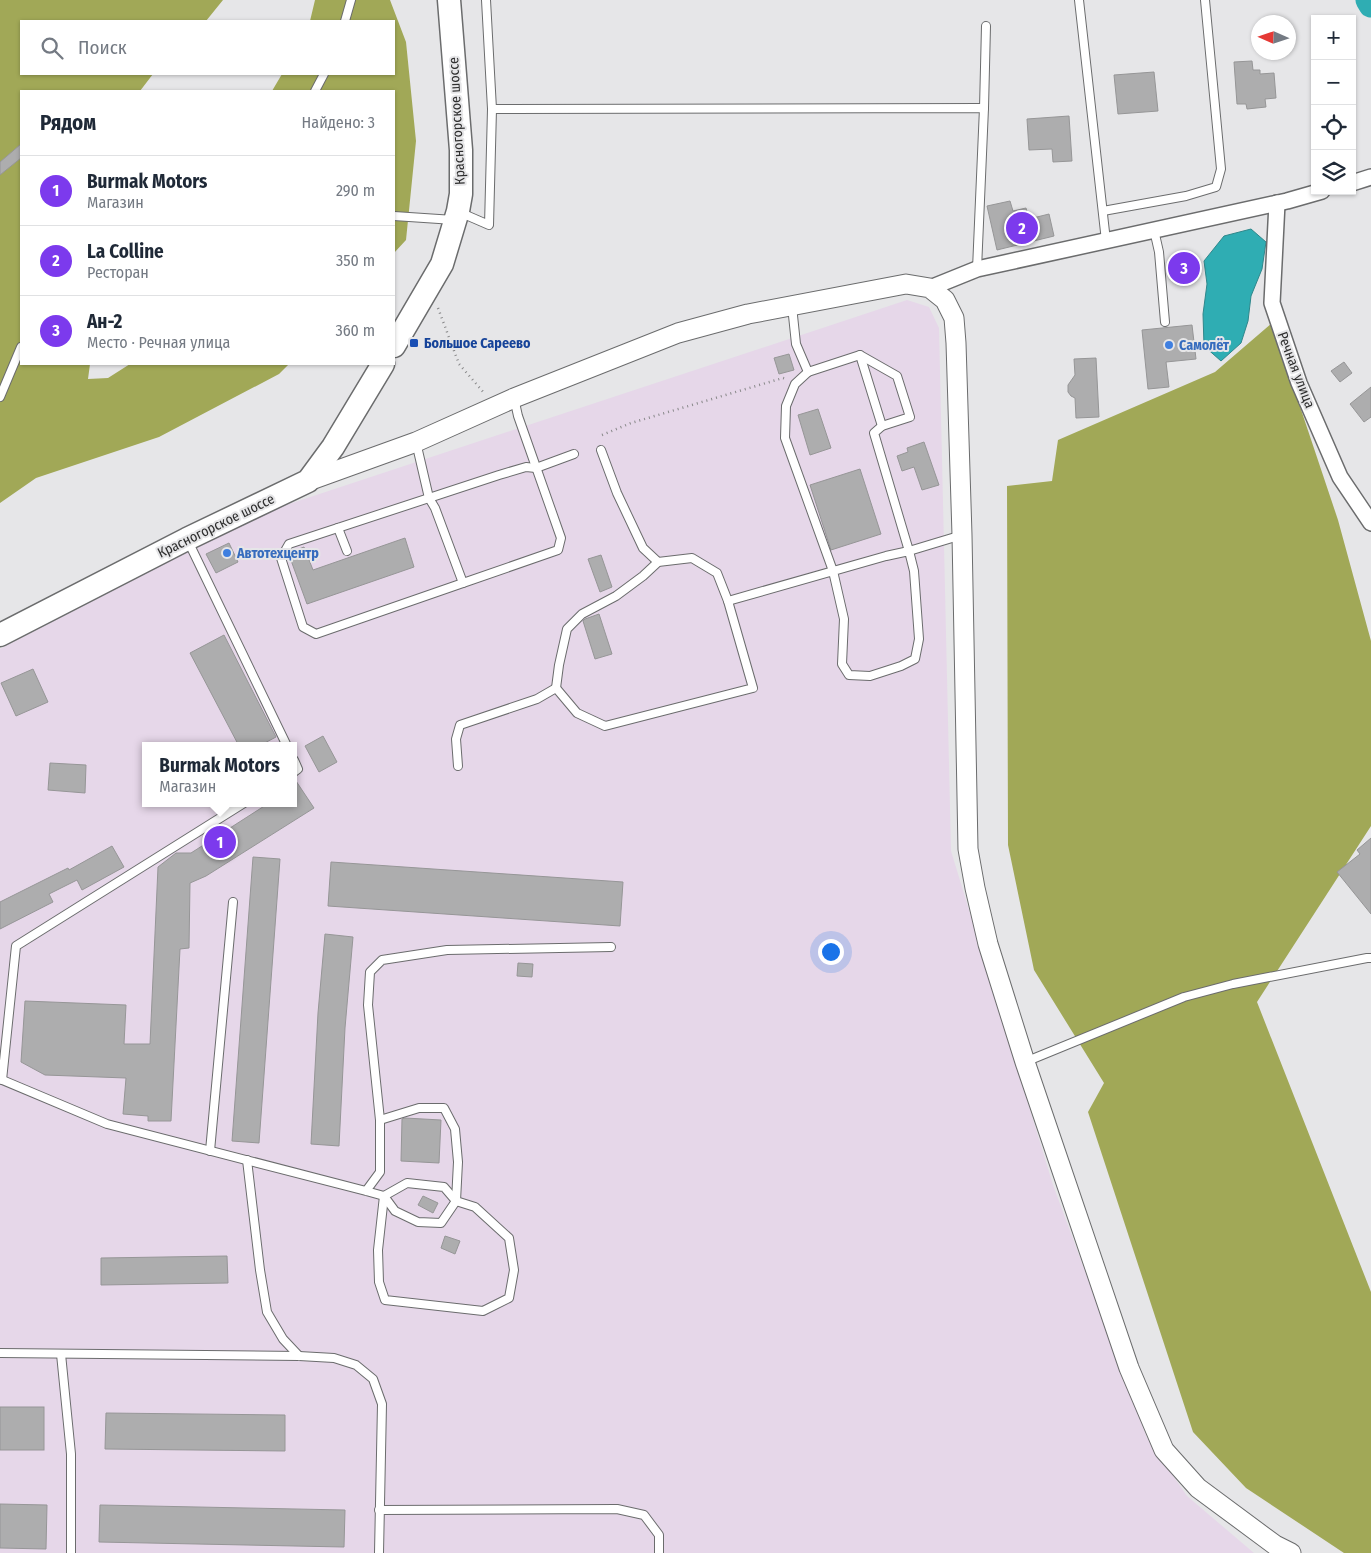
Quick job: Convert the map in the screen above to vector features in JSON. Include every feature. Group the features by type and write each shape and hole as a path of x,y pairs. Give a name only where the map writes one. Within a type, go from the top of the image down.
{"main road":[{"name":"Красногорское шоссе","path":"395,344 442,264 457,216 461,194 461,150 449,0"},
{"name":"Красногорское шоссе","path":"0,635 187,539 308,481 333,447 382,365"}],"street":[{"path":"1356,182 1371,178"},
{"path":"930,288 977,269 1311,194"},
{"name":"Речная улица","path":"1277,203 1272,303 1299,383 1340,477 1371,523"},
{"path":"308,481 416,442 514,398 678,333 748,314 906,284 930,288 945,300 954,318 962,534 968,849 988,944 1025,1062 1129,1368 1164,1450 1198,1488 1275,1545 1291,1553"}],"lane":[{"path":"345,20 352,0"},
{"path":"395,216 457,216 488,225 492,109 486,0"},
{"path":"1079,0 1106,241"},
{"path":"1103,211 1186,196 1216,187 1221,168 1205,0"},
{"path":"977,269 986,26"},
{"path":"315,90 323,75"},
{"path":"492,109 984,108"},
{"path":"1154,230 1165,322"},
{"path":"792,305 796,344 808,372"},
{"path":"0,397 20,349"},
{"path":"860,355 882,426"},
{"path":"860,355 897,376 910,417 882,426 874,433 914,571 919,638 914,659 901,666 870,676 849,675 842,664 844,619 833,571 785,438 786,406 795,384 808,372 860,355"},
{"path":"514,398 518,416 536,468 562,538 558,550 316,634 303,627 281,558 289,544 526,467 536,468 574,454"},
{"path":"416,442 430,498 463,583"},
{"path":"601,450 617,493 643,548 658,562"},
{"path":"338,528 347,551"},
{"path":"728,601 909,551 962,534"},
{"path":"187,539 285,742"},
{"path":"692,558 717,573 728,601 753,688 605,726 577,713 556,688 567,629 582,614 616,596 658,562 692,558"},
{"path":"458,766 456,739 460,725 537,699 556,688"},
{"path":"238,807 16,946 1,1079 106,1124 384,1196 395,1211 418,1222 441,1223 456,1201 458,1162 455,1128 444,1108 419,1108 380,1120"},
{"path":"210,1150 233,902"},
{"path":"366,1191 380,1172 380,1120 368,1005 370,972 382,960 447,950 611,947"},
{"path":"1025,1062 1184,997 1233,984 1371,958"},
{"path":"248,1160 260,1270 267,1312 283,1339 299,1356"},
{"path":"408,1183 444,1187 456,1201 475,1207 509,1238 514,1270 509,1298 484,1311 385,1300 379,1282 378,1258 384,1196 408,1183"},
{"path":"0,1353 299,1356 334,1358 356,1365 373,1379 382,1404 379,1553"},
{"path":"62,1354 71,1454 71,1553"},
{"path":"380,1510 617,1509 644,1515 659,1535 659,1553"}],"path":[{"path":"429,286 459,364 495,406"},
{"path":"602,435 631,423 783,378 795,384"}],"shaded area":[{"path":"907,300 929,307 939,328 951,851 1053,1185 1147,1438 1187,1496 1254,1553 0,1553 0,649 265,512"}],"green space":[{"path":"0,0 223,0 207,20 20,20 20,75 152,75 141,90 20,90 20,365 90,365 88,379 108,378 128,365 288,365 279,374 159,437 36,478 0,503"},
{"path":"315,0 390,0 406,42 416,141 406,240 395,252 395,90 273,90 281,75 395,75 395,20 310,20"},
{"path":"1272,323 1338,520 1371,641 1371,826 1257,1002 1371,1292 1371,1553 1344,1553 1246,1488 1193,1432 1088,1112 1104,1083 1034,970 1008,845 1007,486 1052,481 1058,440 1215,372"}],"water":[{"path":"1251,229 1266,242 1262,269 1251,296 1248,321 1241,343 1221,361 1204,346 1203,314 1207,284 1204,261 1224,236"}],"building":[{"path":"1252,61 1253,70 1260,70 1260,74 1274,73 1276,98 1265,99 1266,107 1247,109 1246,104 1237,104 1234,62"},
{"path":"1154,72 1158,111 1118,114 1114,75"},
{"path":"1069,116 1072,161 1053,162 1052,149 1029,150 1027,119"},
{"path":"20,145 20,159 0,175 0,162"},
{"path":"1010,201 1013,211 1026,208 1029,219 1049,214 1054,236 997,250 987,206"},
{"name":"Самолёт","path":"1192,325 1196,359 1166,362 1169,387 1148,389 1142,330"},
{"path":"789,354 794,370 779,374 774,358"},
{"path":"1096,358 1099,417 1076,418 1075,398 1068,392 1068,385 1075,375 1074,359"},
{"path":"1344,362 1352,373 1340,382 1331,371"},
{"path":"1371,387 1371,417 1364,422 1350,404"},
{"path":"818,409 831,448 810,455 798,415"},
{"path":"924,442 939,485 922,490 914,467 902,471 897,456 908,452 907,448"},
{"path":"860,469 881,534 831,550 810,485"},
{"path":"405,538 414,567 307,604 289,555 291,552 304,547 313,570"},
{"path":"229,543 238,562 216,573 206,554"},
{"path":"601,555 612,587 600,592 588,559"},
{"path":"599,614 612,654 595,659 583,621"},
{"path":"224,635 276,737 267,742 237,742 190,653"},
{"path":"33,669 48,702 16,716 1,683"},
{"path":"323,736 337,762 319,772 305,746"},
{"path":"50,763 86,765 85,793 48,790"},
{"path":"297,782 314,808 206,876 190,883 189,948 180,949 171,1121 148,1121 148,1116 123,1114 126,1078 45,1075 21,1062 25,1001 126,1005 124,1044 150,1044 158,867 176,853 191,853 263,807 297,807"},
{"path":"1371,838 1371,914 1337,872 1360,854 1357,850"},
{"path":"112,846 124,867 82,890 77,880 49,894 53,902 0,929 0,902 68,868 69,870"},
{"path":"253,857 280,859 259,1143 232,1141"},
{"path":"331,862 623,882 620,926 328,906"},
{"path":"325,934 353,937 345,1028 339,1146 311,1144 318,1013"},
{"path":"518,963 533,964 532,977 517,976"},
{"path":"402,1119 441,1120 439,1163 401,1161"},
{"path":"423,1196 438,1203 433,1213 418,1205"},
{"path":"445,1236 460,1241 455,1254 441,1248"},
{"path":"227,1256 228,1283 101,1285 101,1258"},
{"path":"0,1407 44,1407 44,1450 0,1450"},
{"path":"106,1413 285,1415 285,1451 105,1449"},
{"path":"0,1504 47,1505 46,1549 0,1548"},
{"path":"100,1505 345,1510 344,1547 99,1542"}],"waterway":[{"path":"1368,0 1371,5"}],"place":[{"name":"La Colline","path":"1022,228"},
{"name":"Ан-2","path":"1184,268"},
{"name":"Большое Сареево","path":"414,343"},
{"name":"Самолёт","path":"1169,345"},
{"name":"Автотехцентр","path":"227,553"},
{"name":"Burmak Motors","path":"220,842"}]}
